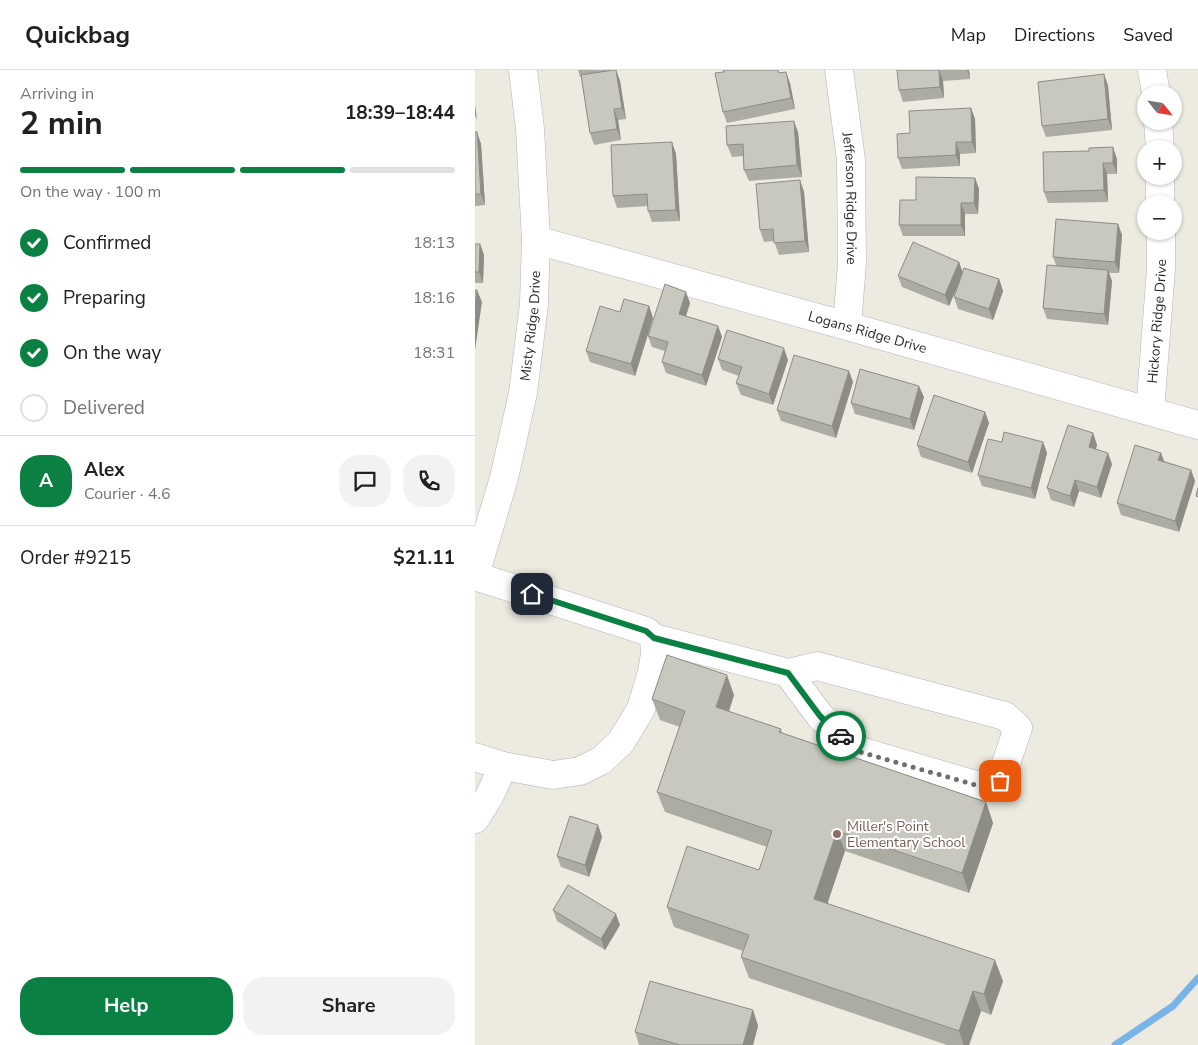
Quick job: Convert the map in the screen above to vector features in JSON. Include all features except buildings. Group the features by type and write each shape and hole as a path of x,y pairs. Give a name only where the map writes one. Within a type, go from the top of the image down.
{"street":[{"name":"Misty Ridge Drive","path":"475,575 503,478 523,393 534,304 536,240 530,129 523,70"},
{"name":"Jefferson Ridge Drive","path":"839,70 851,160 852,263 847,326"},
{"path":"1152,70 1154,85"},
{"name":"Logans Ridge Drive","path":"536,240 1198,425"},
{"name":"Hickory Ridge Drive","path":"1150,411 1161,270 1161,240"},
{"path":"475,575 646,631 654,638 788,673 817,666 1005,716 1017,728 1000,781 979,786 853,750 820,716 788,673"},
{"path":"475,757 503,766 553,775 580,771 602,760 621,742 641,709 652,672 655,654 654,638"},
{"path":"475,819 490,795 503,766"}],"waterway":[{"path":"1115,1045 1173,1006 1198,978"}],"way so far":[{"path":"841,736 853,750 979,786 1000,781"}],"place":[{"name":"Miller's Point Elementary School","path":"837,834"}],"route":[{"path":"532,594 646,631 654,638 788,673 820,716 841,736"}]}
